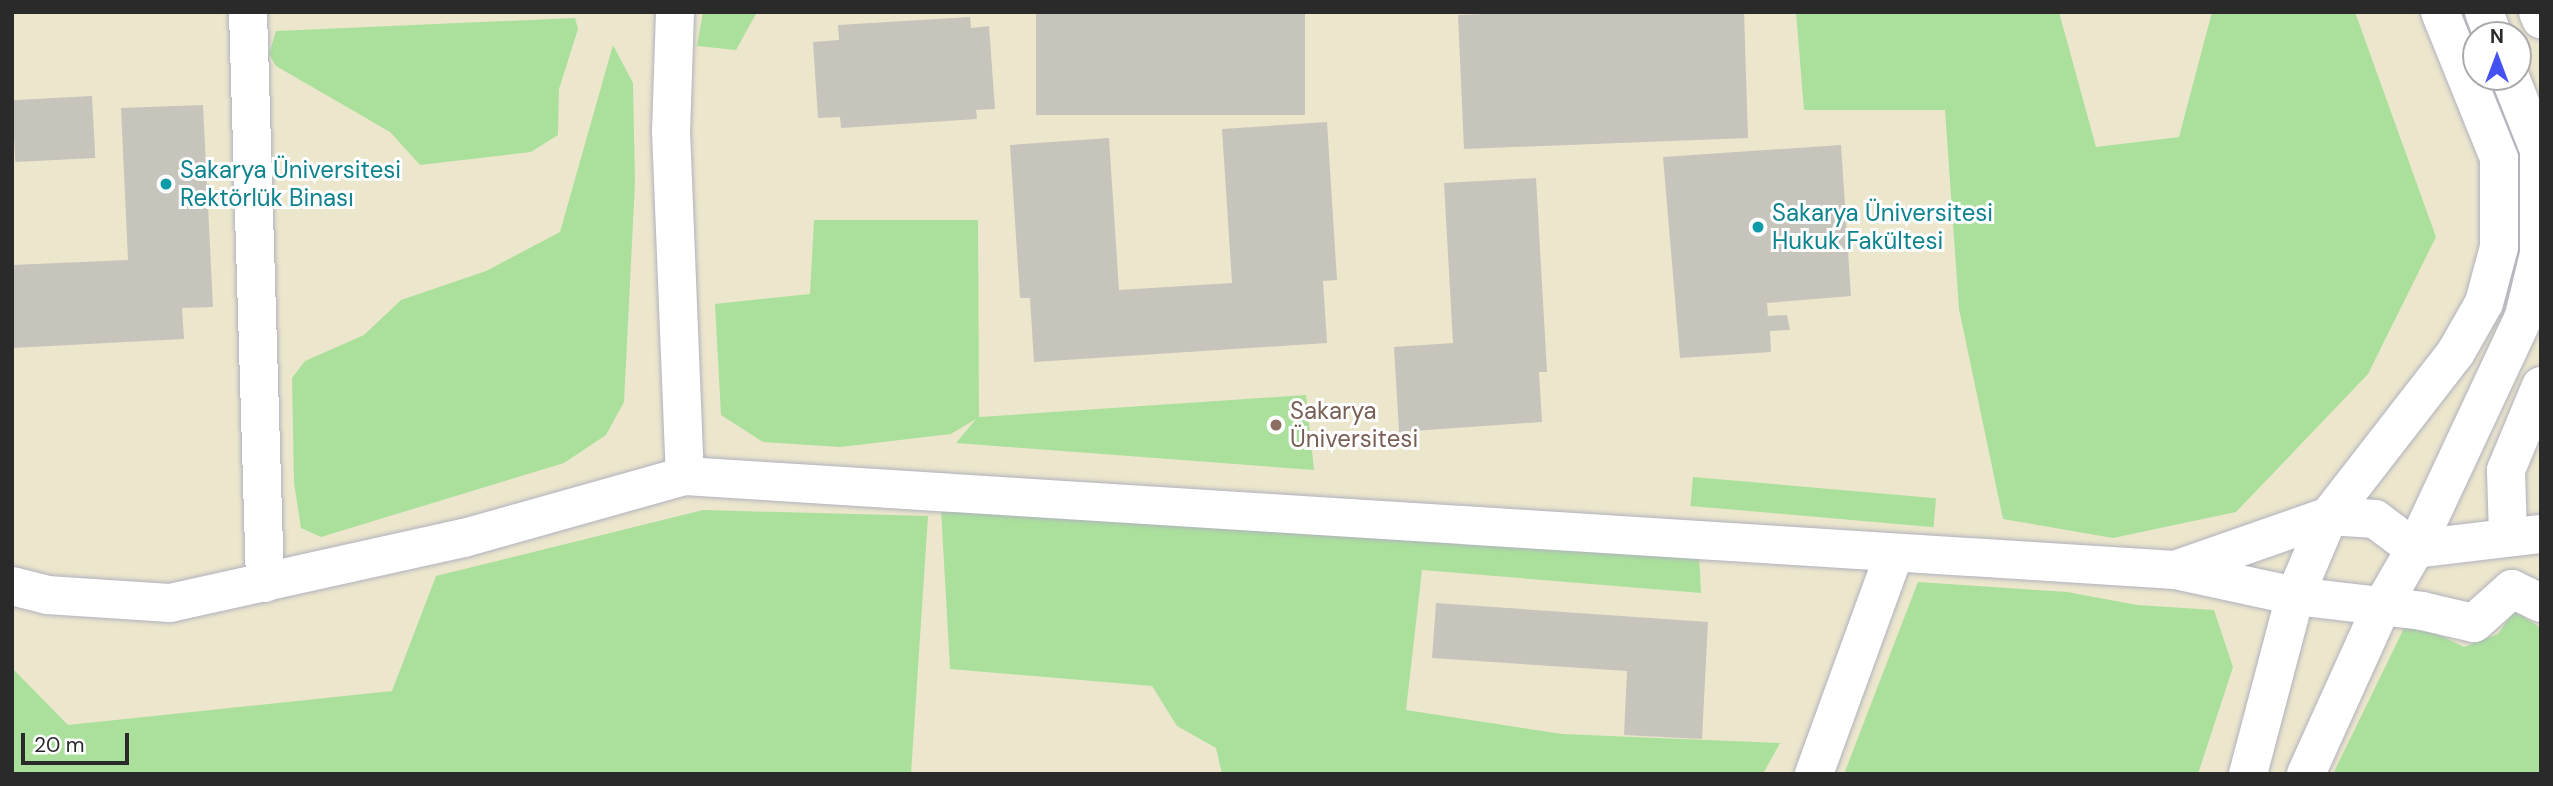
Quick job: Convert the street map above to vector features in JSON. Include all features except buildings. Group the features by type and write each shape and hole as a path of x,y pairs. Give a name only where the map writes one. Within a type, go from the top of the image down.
{"street":[{"path":"248,12 265,583"},
{"path":"675,12 671,131 685,476"},
{"path":"2248,774 2295,596 2329,516 2456,352 2484,303 2498,247 2498,158 2440,12"},
{"path":"2538,12 2541,19"},
{"path":"2306,774 2381,608 2415,549 2524,316 2539,254 2539,150 2516,91"},
{"path":"2175,570 2329,516 2375,519 2415,549 2524,534 2506,470 2541,386"},
{"path":"12,586 47,595 170,603 464,538 685,476 2175,570 2295,596 2422,611 2474,623 2512,589 2541,603"},
{"path":"1814,774 1894,554"}],"shaded area":[{"name":"Sakarya Üniversitesi","path":"12,12 2541,12 2541,774 12,774"}],"green space":[{"path":"703,12 757,12 736,50 697,46"},
{"path":"1796,12 2059,12 2096,147 2179,137 2212,12 2355,12 2436,237 2368,374 2236,512 2113,538 2003,519 1959,309 1945,110 1804,110"},
{"path":"575,18 578,29 559,89 558,135 531,152 420,165 390,132 276,66 269,54 276,31"},
{"path":"613,45 633,83 635,183 624,402 606,435 564,463 321,537 301,528 294,483 292,378 305,361 364,335 401,300 486,271 560,232"},
{"path":"814,220 978,220 979,417 1306,395 1314,470 956,443 976,419 951,434 840,447 763,442 721,415 715,304 810,294"},
{"path":"1693,477 1936,498 1934,527 1690,506"},
{"path":"941,509 1699,553 1701,593 1422,570 1406,710 1562,734 1780,743 1763,774 1222,774 1216,748 1177,726 1152,686 950,669"},
{"path":"703,510 928,516 911,774 12,774 12,668 68,725 392,691 436,576"},
{"path":"1918,582 2067,592 2137,605 2214,610 2233,667 2198,774 1844,774"},
{"path":"2514,611 2541,628 2541,774 2333,774 2408,620 2464,647 2498,634"}],"place":[{"name":"Sakarya Üniversitesi Rektörlük Binası","path":"166,184"},
{"name":"Sakarya Üniversitesi Hukuk Fakültesi","path":"1758,227"},
{"name":"Sakarya Üniversitesi","path":"1276,425"}]}
